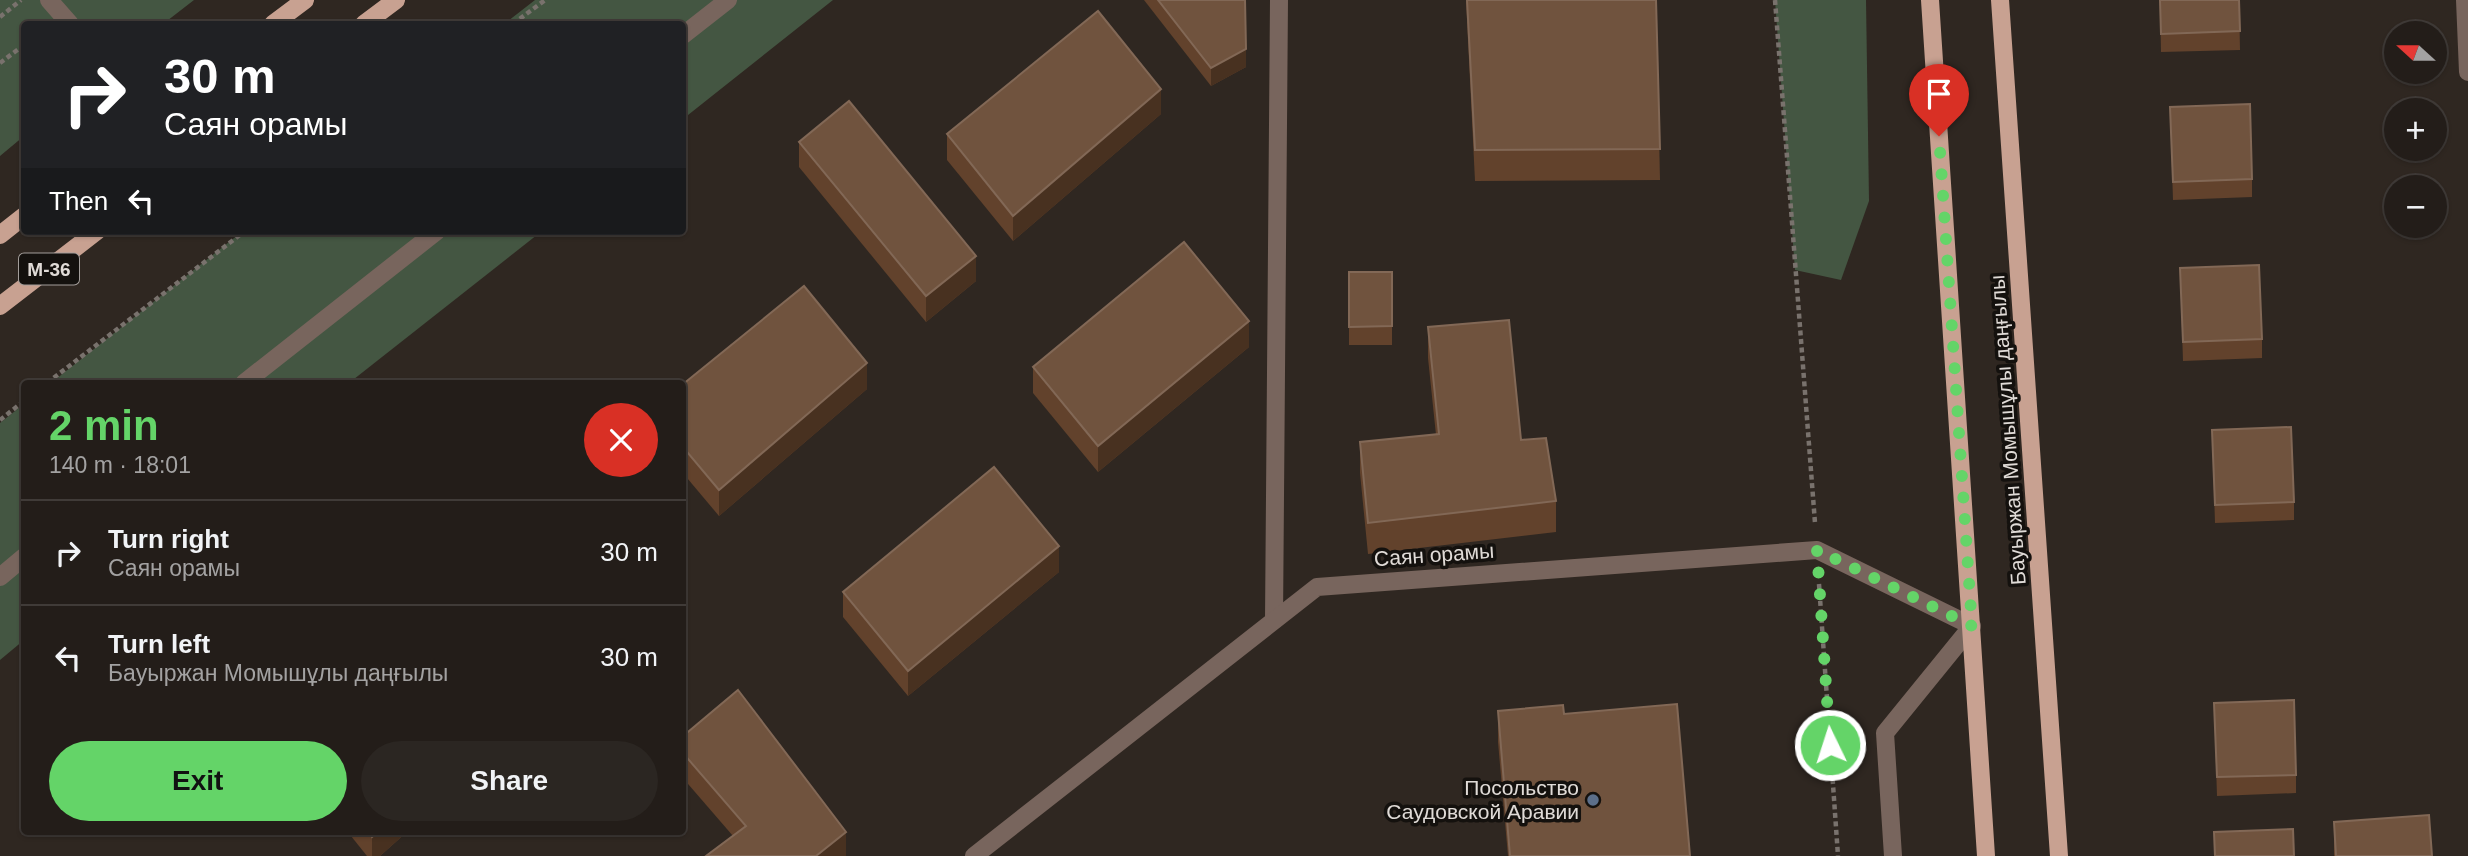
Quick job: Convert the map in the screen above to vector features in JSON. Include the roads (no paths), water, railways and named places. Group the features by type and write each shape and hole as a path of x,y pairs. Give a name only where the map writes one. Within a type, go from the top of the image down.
{"main road":[{"path":"277,21 305,0"},
{"path":"368,21 396,0"},
{"path":"1930,0 1986,856"},
{"name":"Бауыржан Момышұлы даңғылы","path":"2000,0 2059,856"},
{"name":"M-36","path":"0,234 21,218"},
{"name":"M-36","path":"0,306 92,235"}],"street":[{"path":"49,0 67,21"},
{"path":"686,33 729,0"},
{"path":"1274,620 1279,0"},
{"path":"2465,0 2468,72"},
{"path":"248,380 432,235"},
{"name":"Саян орамы","path":"974,856 1317,586 1817,550 1972,626"},
{"path":"0,577 21,560"},
{"path":"1893,856 1885,733 1972,626"}],"place":[{"name":"Посольство Саудовской Аравии","path":"1593,800"}]}
